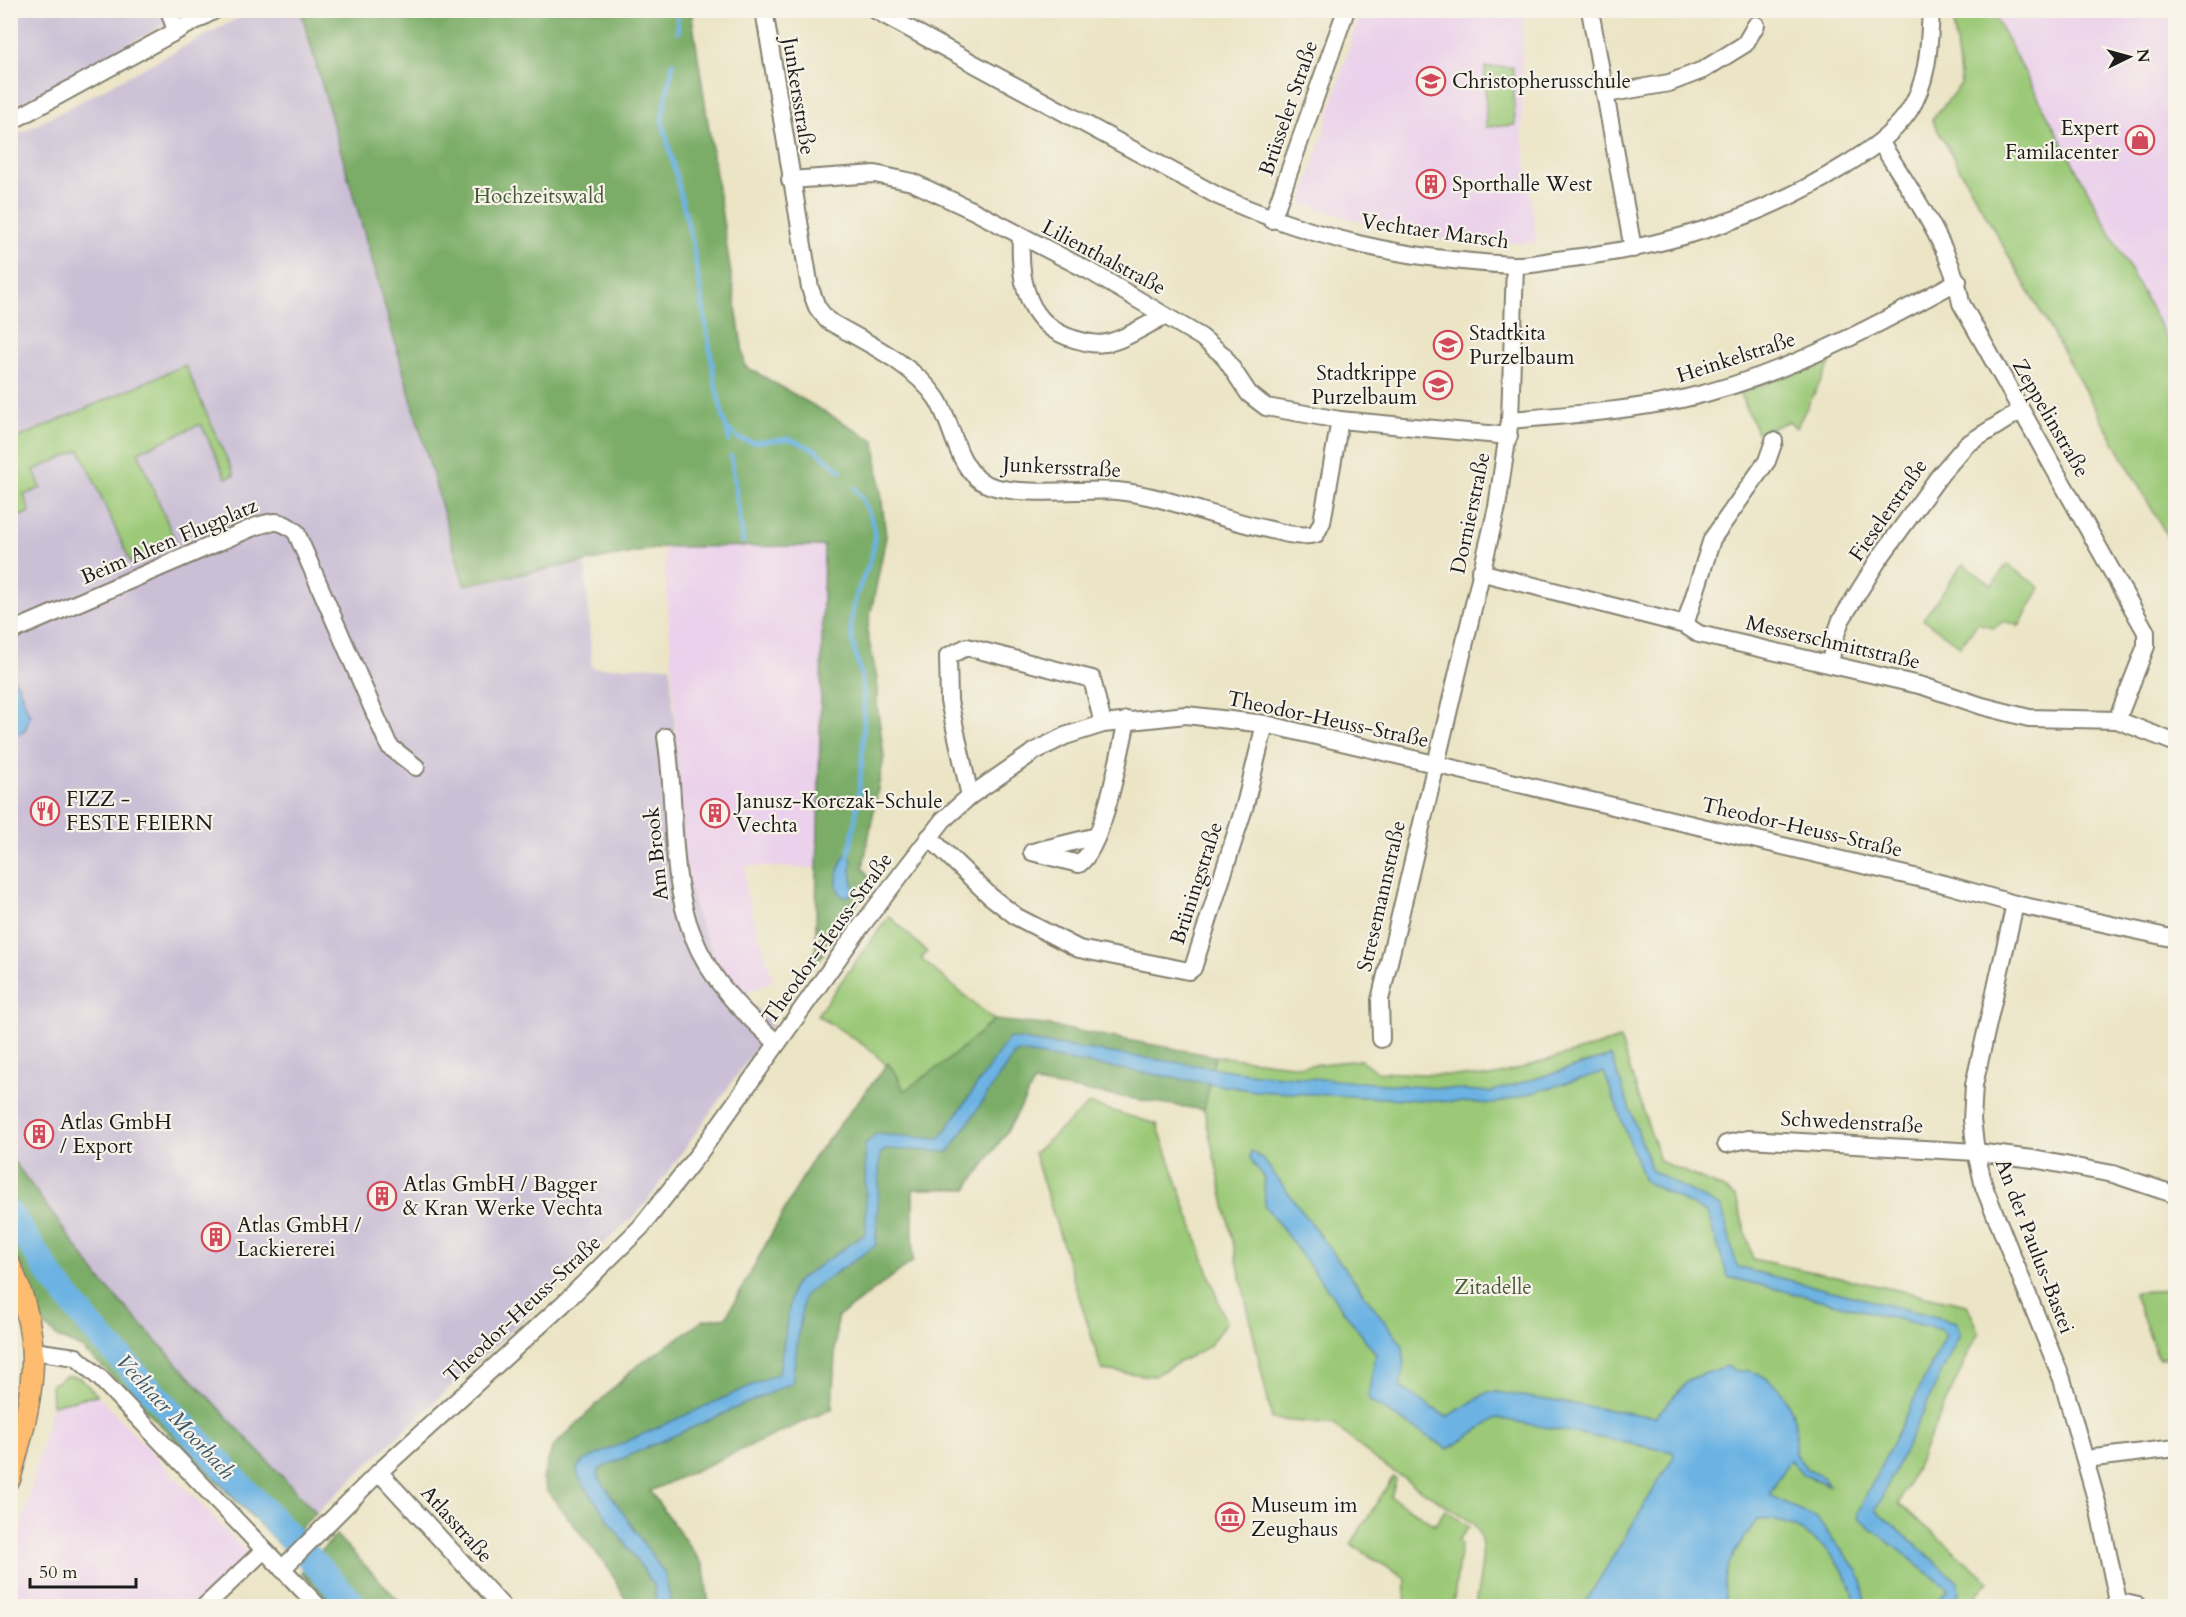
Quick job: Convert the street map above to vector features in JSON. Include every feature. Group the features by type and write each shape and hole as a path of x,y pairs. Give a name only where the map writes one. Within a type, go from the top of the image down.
{"main road":[{"path":"10,1266 24,1298 33,1351 29,1404 10,1478"}],"street":[{"path":"168,10 176,31"},
{"path":"10,122 215,10"},
{"name":"Junkersstraße","path":"764,10 790,180 810,288 817,308 827,320 915,374 936,398 948,421 964,465 980,481 1002,490 1117,491 1156,498 1233,522 1304,537 1316,534 1322,522 1340,420"},
{"name":"Vechtaer Marsch","path":"875,10 1218,196 1272,220 1321,236 1384,250 1515,265 1633,249 1749,214 1815,184 1881,143 1909,111 1923,78 1930,48 1929,14"},
{"name":"Brüsseler Straße","path":"1272,220 1346,10"},
{"path":"1590,10 1633,249"},
{"path":"1606,94 1669,83 1703,70 1745,44 1756,25"},
{"name":"Zeppelinstraße","path":"1881,143 1919,206 1958,281 1962,303 2020,411 2146,632 2146,646 2117,720"},
{"name":"Lilienthalstraße","path":"790,180 875,174 912,182 972,210 1021,238 1040,244 1093,273 1165,316 1223,355 1249,394 1266,407 1340,420 1510,428"},
{"name":"Lilienthalstraße","path":"1021,238 1020,267 1025,295 1038,316 1052,330 1088,343 1108,343 1165,316"},
{"name":"Dornierstraße","path":"1434,765 1497,507 1510,428 1515,265"},
{"name":"Heinkelstraße","path":"1510,428 1629,409 1727,387 1850,340 1958,281"},
{"name":"Fieselerstraße","path":"1830,664 1834,637 1841,620 1879,559 1940,475 1966,445 2020,411"},
{"path":"1685,625 1712,539 1767,461 1774,441"},
{"name":"Beim Alten Flugplatz","path":"10,632 254,527 273,521 284,522 296,532 388,746 416,767"},
{"name":"Messerschmittstraße","path":"1480,572 1685,625 1699,634 1923,686 1982,706 2030,718 2117,720 2175,743"},
{"path":"970,796 949,701 948,656 967,647 1092,679 1103,724"},
{"name":"Theodor-Heuss-Straße","path":"286,1565 380,1472 563,1304 641,1227 700,1152 777,1043 943,820 970,796 1035,751 1065,736 1103,724 1186,715 1265,724 1928,880 2015,904 2175,939"},
{"path":"1097,836 1127,720"},
{"name":"Brüningstraße","path":"929,837 990,896 1017,917 1078,949 1189,971 1193,968 1245,805 1265,724"},
{"name":"Am Brook","path":"666,737 671,768 679,876 684,908 693,938 720,985 743,1013 777,1043"},
{"name":"Stresemannstraße","path":"1381,1039 1380,1000 1434,765"},
{"name":"An der Paulus-Bastei","path":"2015,904 1974,1085 1972,1120 1976,1152 1984,1187 2062,1379 2086,1459 2117,1605"},
{"name":"Schwedenstraße","path":"1726,1144 1748,1138 1976,1152 2113,1174 2175,1195"},
{"path":"33,1351 76,1358 101,1379 264,1550 286,1565 318,1606"},
{"path":"2086,1459 2175,1448"},
{"name":"Atlasstraße","path":"380,1472 502,1606"},
{"path":"205,1606 264,1550"},
{"path":"2117,1605 2138,1606"}],"shaded area":[{"path":"11,11 190,11 11,109"},
{"path":"251,11 301,11 464,585 585,562 592,668 670,666 685,864 695,910 714,957 742,995 773,1024 644,1206 316,1513 102,1282 11,1156 10,139"},
{"name":"Christopherusschule","path":"1360,11 1525,11 1522,29 1522,133 1537,243 1469,243 1377,227 1302,203"},
{"path":"1992,11 2175,11 2175,354 2008,40"},
{"path":"824,546 817,868 745,866 746,893 773,980 742,995 714,957 695,910 685,864 664,547"},
{"path":"97,1395 248,1554 191,1606 11,1606 11,1568 52,1405"}],"green space":[{"name":"Hochzeitswald","path":"301,11 691,11 745,366 875,441 886,537 867,632 877,679 877,704 884,757 863,867 872,882 815,965 824,546 664,547 464,585"},
{"path":"1952,11 1992,11 2175,354 2175,550 1932,120 1961,84"},
{"path":"1485,67 1513,67 1515,125 1486,127"},
{"path":"1831,362 1796,428 1789,421 1758,434 1739,392"},
{"path":"185,365 234,475 226,478 201,424 138,452 176,543 131,563 80,450 34,470 41,488 24,495 30,512 15,518 18,526 11,529 11,441"},
{"path":"1963,564 1992,585 2007,564 2040,588 2019,626 2004,621 1994,628 1978,623 1960,646 1923,619"},
{"path":"889,916 927,952 921,959 994,1020 947,1061 903,1092 897,1079 878,1057 817,1015"},
{"path":"994,1020 1045,1025 1215,1056 1204,1110 1034,1083 1008,1130 967,1189 913,1189 913,1261 837,1318 832,1409 650,1491 704,1567 709,1606 629,1606 609,1569 547,1491 543,1478 552,1448 633,1369 704,1320 726,1317 812,1160 888,1063 897,1075 904,1091 947,1061"},
{"name":"Zitadelle","path":"1620,1039 1660,1161 1724,1189 1736,1198 1753,1259 1967,1305 1979,1331 1899,1504 1989,1581 1966,1606 1475,1606 1482,1552 1478,1531 1473,1523 1377,1461 1334,1425 1272,1419 1204,1110 1215,1056 1301,1066 1361,1060 1377,1072 1490,1077"},
{"path":"1089,1104 1157,1124 1226,1323 1208,1347 1153,1376 1102,1370 1034,1153"},
{"path":"10,1156 102,1282 316,1513 281,1546 106,1370 81,1348 59,1338 43,1324 23,1269 11,1252"},
{"path":"2175,1290 2175,1357 2158,1358 2133,1292"},
{"path":"66,1376 79,1377 97,1395 52,1405 51,1385"},
{"path":"1393,1477 1396,1480 1391,1497 1435,1525 1445,1509 1469,1527 1458,1540 1461,1544 1453,1606 1405,1606 1406,1579 1351,1544"},
{"path":"336,1535 404,1606 334,1606 301,1572"}],"water":[{"path":"11,675 18,684 30,716 25,731 11,738"},
{"path":"846,853 852,860 854,890 851,895 843,897 837,887 837,881"},
{"path":"1009,1038 1256,1074 1490,1092 1611,1056 1652,1171 1722,1208 1736,1264 1740,1268 1956,1322 1960,1334 1876,1510 1958,1582 1959,1594 1947,1606 1931,1606 1947,1591 1946,1587 1859,1519 1858,1512 1946,1335 1942,1330 1728,1277 1707,1213 1644,1181 1604,1072 1494,1104 1255,1091 1019,1052 1014,1054 949,1152 887,1149 880,1154 876,1245 804,1295 792,1383 599,1469 597,1475 664,1573 672,1606 657,1606 654,1585 578,1476 577,1468 583,1461 779,1373 792,1289 797,1281 866,1233 865,1145 876,1134 940,1139"},
{"path":"1251,1151 1263,1159 1403,1346 1404,1361 1400,1387 1447,1417 1488,1392 1496,1392 1655,1417 1690,1379 1726,1366 1736,1371 1751,1371 1768,1379 1781,1390 1792,1411 1796,1430 1795,1454 1807,1469 1823,1477 1829,1485 1804,1475 1790,1460 1769,1495 1815,1517 1858,1571 1863,1584 1865,1606 1855,1606 1852,1591 1835,1560 1806,1534 1790,1525 1773,1520 1757,1520 1731,1560 1727,1571 1725,1593 1727,1606 1583,1606 1674,1456 1673,1452 1497,1418 1448,1449 1370,1401 1368,1396 1376,1354 1265,1206 1264,1178 1250,1158"}],"waterway":[{"path":"677,10 678,33"},
{"path":"673,63 662,119 693,245 716,387 726,428 740,439 753,442 790,439 814,449 841,471"},
{"path":"727,429 729,441"},
{"path":"731,456 743,542"},
{"path":"847,861 858,798 864,708 862,680 852,642 851,626 854,606 874,545 874,529 868,510 855,488"},
{"name":"Vechtaer Moorbach","path":"10,1214 52,1277 93,1329 355,1606"}],"place":[{"name":"Christopherusschule","path":"1431,81"},
{"name":"Expert Familacenter","path":"2140,140"},
{"name":"Sporthalle West","path":"1431,184"},
{"name":"Stadtkita Purzelbaum","path":"1448,345"},
{"name":"Stadtkrippe Purzelbaum","path":"1438,385"},
{"name":"FIZZ - FESTE FEIERN","path":"45,811"},
{"name":"Janusz-Korczak-Schule Vechta","path":"715,813"},
{"name":"Atlas GmbH / Export","path":"39,1134"},
{"name":"Atlas GmbH / Bagger & Kran Werke Vechta","path":"382,1196"},
{"name":"Atlas GmbH / Lackiererei","path":"216,1237"},
{"name":"Museum im Zeughaus","path":"1230,1517"}]}
